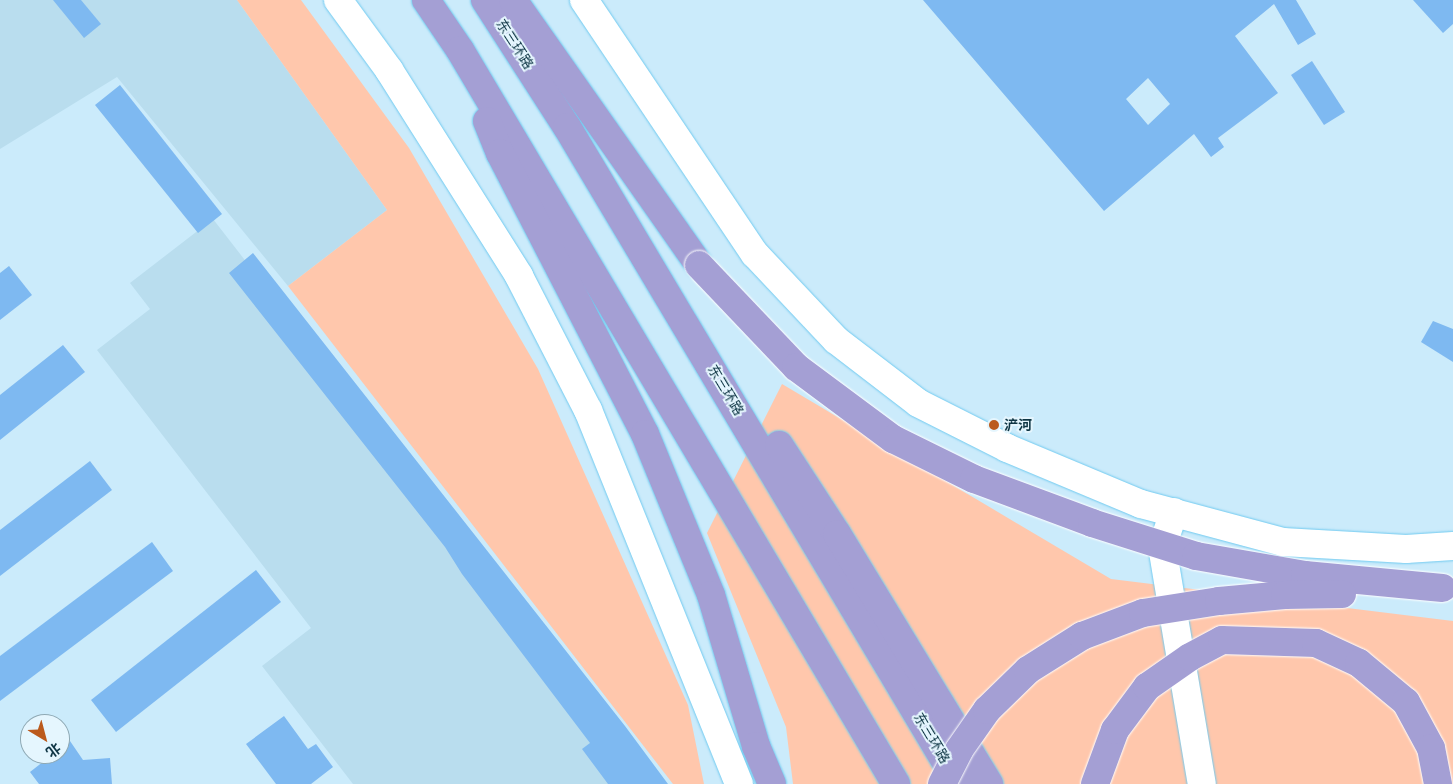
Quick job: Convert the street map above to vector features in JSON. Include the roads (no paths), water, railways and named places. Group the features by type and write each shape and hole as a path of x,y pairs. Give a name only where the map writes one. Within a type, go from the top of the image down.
{"highway":[{"path":"426,0 460,50 896,784"},
{"name":"东三环路","path":"486,0 567,127 727,392 959,784"},
{"path":"513,0 699,265 796,367 893,439 974,479 1092,523 1196,556 1305,576 1448,587"},
{"path":"460,50 500,153 645,434 711,595 756,746 763,784"},
{"path":"727,392 778,444 837,534 989,784"},
{"path":"942,784 959,750 987,710 1028,670 1082,636 1142,613 1219,601 1284,595 1342,594 1448,587"},
{"path":"1095,784 1115,730 1147,687 1190,657 1222,640 1316,643 1359,663 1406,702 1431,748 1438,784"},
{"path":"756,746 772,784"}],"main road":[{"path":"338,0 389,70 519,276 588,410 739,784"},
{"path":"584,0 755,254 836,340 918,404 1007,448 1141,504 1283,542 1406,549 1453,546"},
{"path":"1174,512 1162,546 1202,784"}],"place":[{"name":"浐河","path":"994,425"}]}
